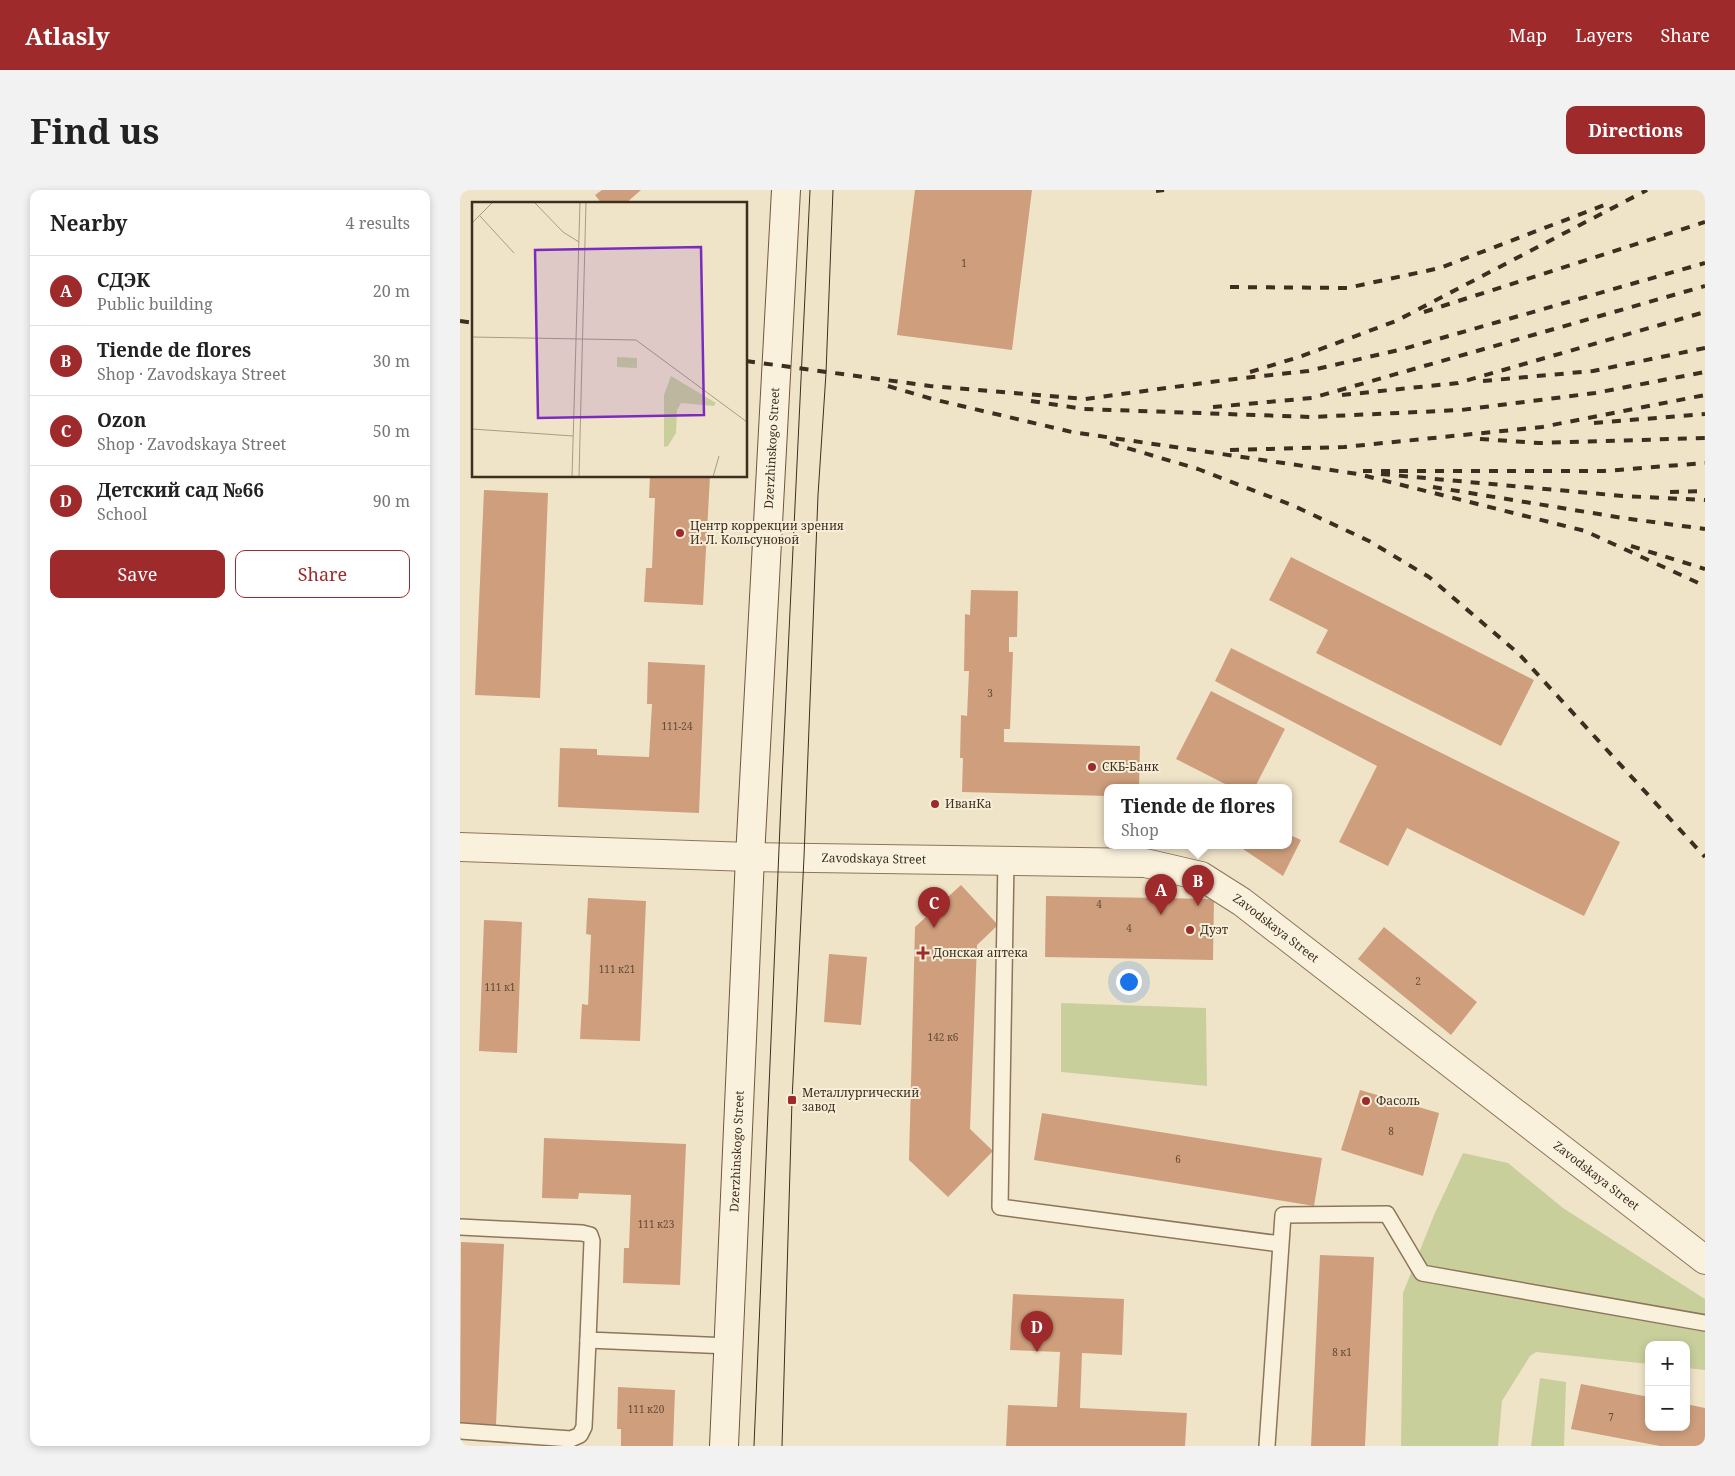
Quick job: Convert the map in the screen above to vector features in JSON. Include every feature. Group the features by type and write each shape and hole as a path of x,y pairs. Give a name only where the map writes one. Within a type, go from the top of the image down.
{"street":[{"name":"Dzerzhinskogo Street","path":"724,1446 750,857 786,190"},
{"path":"460,847 750,857"},
{"name":"Zavodskaya Street","path":"750,857 1145,863 1201,876 1242,902 1705,1260"}],"lane":[{"path":"1006,860 1000,1207 1280,1244"},
{"path":"1267,1446 1282,1215 1387,1214 1422,1273 1705,1323"},
{"path":"460,1227 582,1233 590,1234 592,1242 584,1428 580,1435 572,1439 460,1431"},
{"path":"588,1340 728,1346"}],"green space":[{"path":"1061,1003 1206,1008 1207,1086 1061,1072"},
{"path":"1463,1153 1508,1163 1563,1208 1705,1299 1705,1370 1690,1368 1690,1341 1645,1341 1645,1364 1536,1352 1530,1356 1502,1401 1498,1446 1401,1446 1403,1293 1434,1215"},
{"path":"1540,1378 1566,1382 1564,1446 1531,1446"}],"building":[{"path":"602,190 641,190 627,202 600,202 595,195"},
{"path":"915,190 1032,190 1012,350 897,335"},
{"name":"Центр коррекции зрения И. Л. Кольсуновой","path":"650,478 710,478 703,605 644,602 646,568 652,568 655,498 649,498"},
{"path":"484,490 548,493 540,698 475,695"},
{"path":"1291,557 1534,680 1501,746 1316,653 1328,630 1269,600"},
{"path":"971,590 1018,591 1017,637 1009,637 1009,652 1013,652 1010,729 1004,729 1004,742 1140,746 1139,784 1104,784 1104,796 962,792 963,758 960,758 961,715 967,716 969,671 964,671 965,614 970,615"},
{"path":"1231,648 1620,842 1584,916 1407,828 1388,866 1339,842 1377,766 1215,681"},
{"path":"648,662 705,665 699,813 558,807 560,748 597,749 597,755 649,757 652,704 647,704"},
{"path":"1211,691 1285,729 1257,784 1225,784 1176,759"},
{"path":"1292,836 1301,840 1283,876 1243,849 1292,849"},
{"path":"961,885 998,925 977,945 970,1129 993,1151 948,1197 909,1160 915,927"},
{"path":"1046,896 1214,899 1213,960 1045,957"},
{"path":"588,898 646,901 640,1041 580,1039 582,1004 588,1005 591,935 586,934"},
{"path":"484,920 522,922 517,1053 479,1051"},
{"path":"1384,927 1477,1002 1451,1035 1358,959"},
{"path":"829,954 867,957 861,1025 824,1022"},
{"path":"1360,1090 1439,1113 1423,1176 1341,1150"},
{"path":"1042,1113 1322,1158 1314,1206 1034,1160"},
{"path":"544,1138 686,1144 680,1285 623,1283 624,1248 629,1248 631,1195 579,1193 578,1199 542,1198"},
{"path":"461,1242 504,1244 496,1425 460,1424"},
{"path":"1320,1255 1374,1257 1365,1446 1311,1446"},
{"path":"1013,1294 1124,1299 1122,1355 1082,1353 1080,1408 1187,1413 1185,1446 1006,1446 1008,1405 1057,1407 1060,1352 1010,1350"},
{"path":"1581,1384 1645,1396 1645,1431 1690,1431 1690,1405 1705,1408 1705,1446 1660,1446 1571,1429"},
{"path":"618,1387 675,1390 673,1446 621,1446 621,1429 617,1429"}],"tram line":[{"path":"754,1446 781,801 810,190"},
{"path":"782,1446 792,1100 833,190"}],"railway":[{"path":"1156,191 1164,190"},
{"path":"1250,372 1299,357 1396,321 1647,190"},
{"path":"1230,287 1347,288 1440,268 1607,204"},
{"path":"1424,312 1705,222"},
{"path":"748,361 930,386 1085,399 1308,371 1403,349 1705,263"},
{"path":"1213,407 1312,398 1705,286"},
{"path":"1342,395 1458,383 1705,312"},
{"path":"460,321 472,323"},
{"path":"1483,381 1593,371 1705,348"},
{"path":"1031,401 1084,409 1312,417 1461,410 1595,393 1705,372"},
{"path":"888,386 932,399 1072,432 1358,474 1585,531 1705,586"},
{"path":"1230,450 1344,447 1542,427 1705,395"},
{"path":"1594,423 1705,414"},
{"path":"1480,439 1539,443 1705,438"},
{"path":"1110,443 1198,469 1294,506 1369,541 1429,577 1519,654 1705,857"},
{"path":"1363,471 1604,471 1705,463"},
{"path":"1381,474 1623,496 1705,500"},
{"path":"1433,487 1623,518 1705,529"},
{"path":"1670,492 1705,491"},
{"path":"1631,546 1705,569"}],"place":[{"name":"Центр коррекции зрения И. Л. Кольсуновой","path":"680,533"},
{"name":"СКБ-Банк","path":"1092,767"},
{"name":"ИванКа","path":"935,804"},
{"name":"Tiende de flores","path":"1198,906"},
{"name":"СДЭК","path":"1161,915"},
{"name":"Ozon","path":"934,928"},
{"name":"Дуэт","path":"1190,930"},
{"name":"Донская аптека","path":"923,953"},
{"name":"Металлургический завод","path":"792,1100"},
{"name":"Фасоль","path":"1366,1101"},
{"name":"Детский сад №66","path":"1037,1352"}]}
